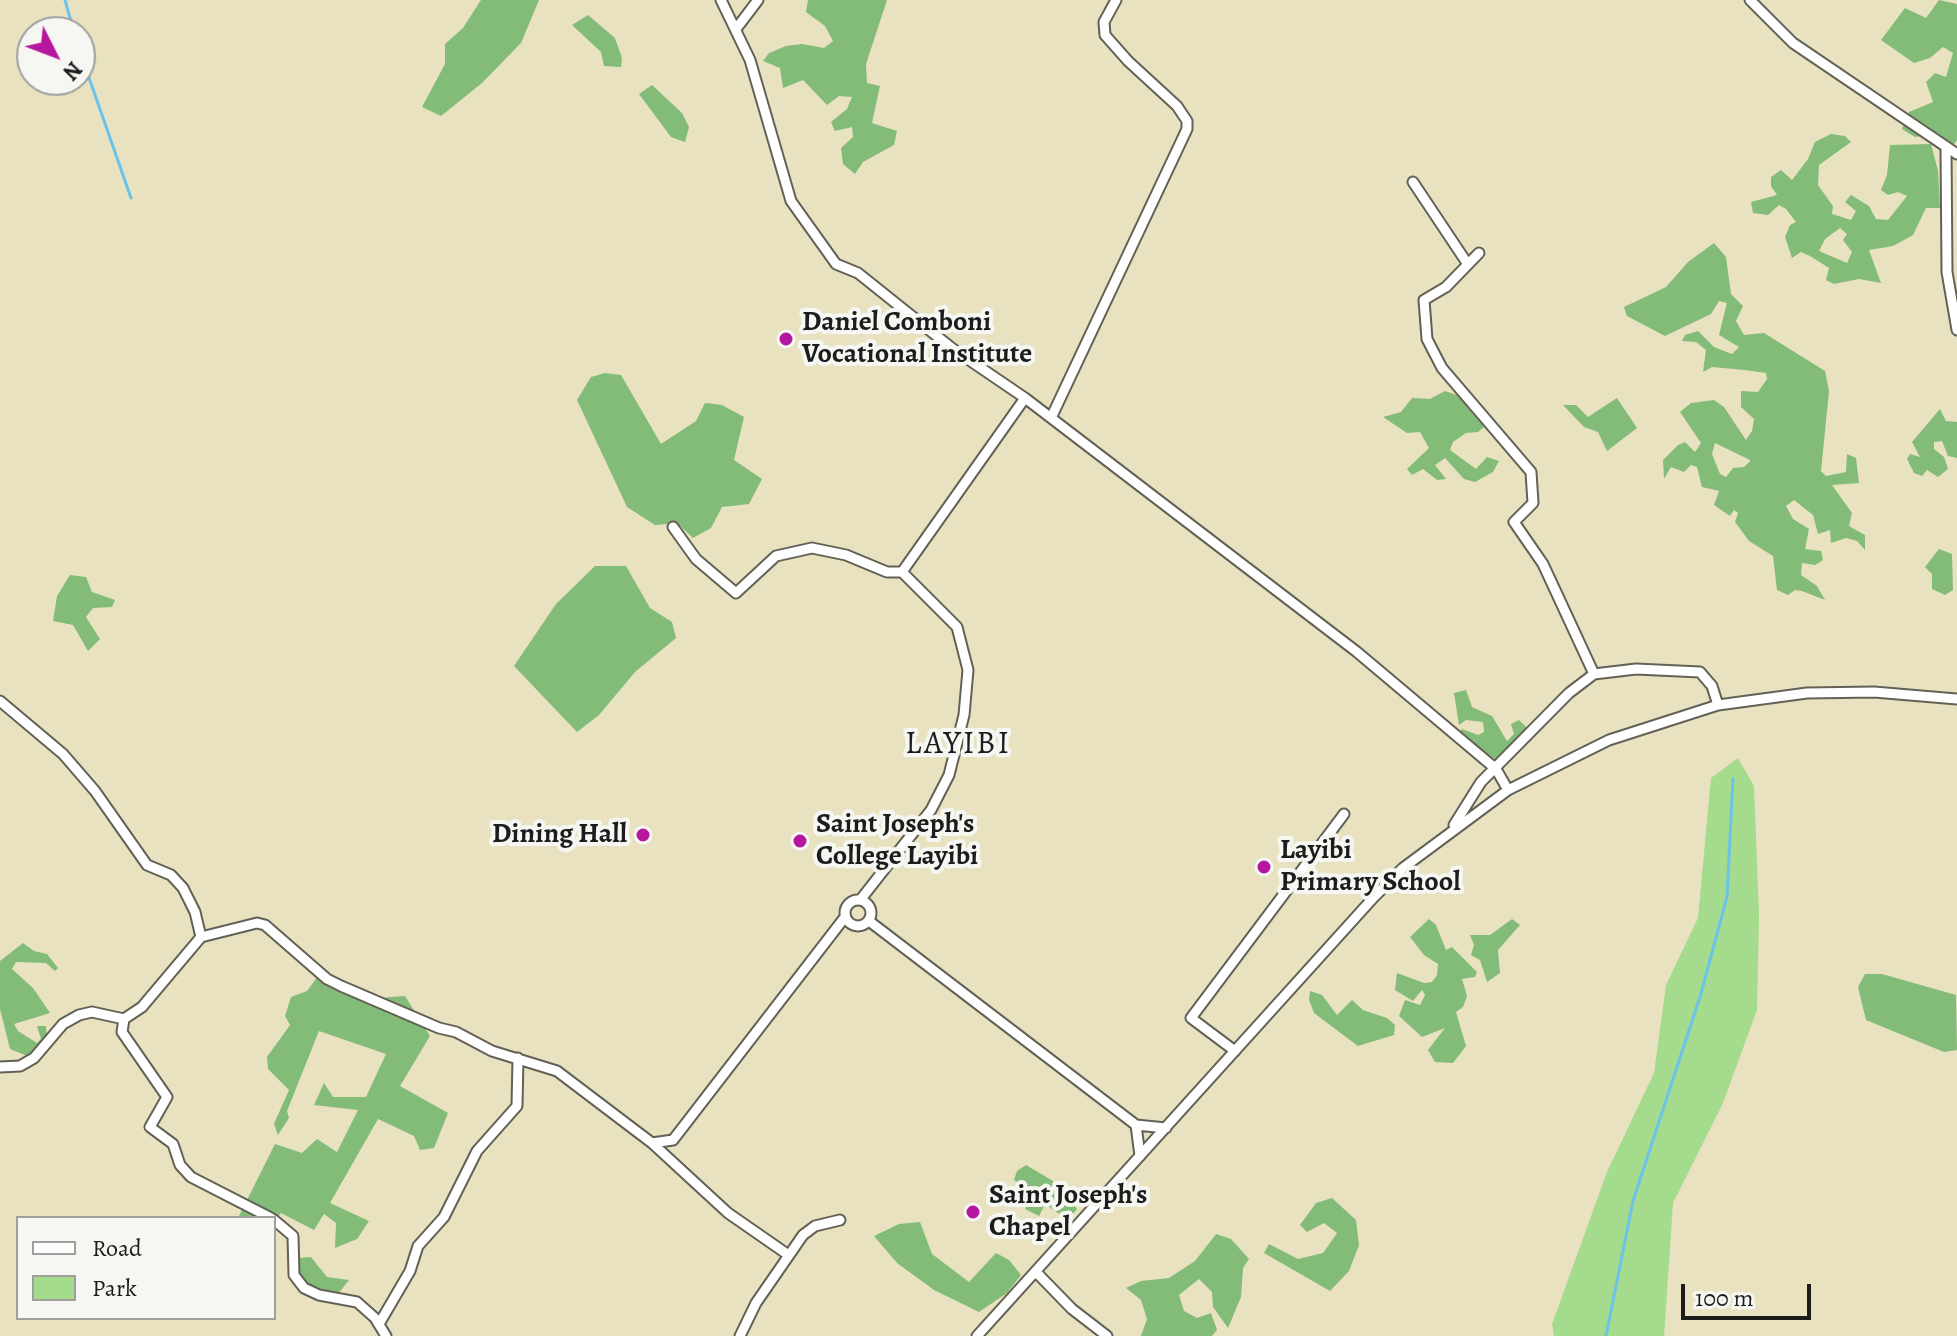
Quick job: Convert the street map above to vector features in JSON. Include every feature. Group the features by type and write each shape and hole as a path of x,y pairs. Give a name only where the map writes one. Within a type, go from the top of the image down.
{"street":[{"path":"721,0 750,60 791,201 836,264 858,273 953,349 1025,398 1357,652 1496,769 1508,790"},
{"path":"736,29 758,0"},
{"path":"1051,418 1187,129 1184,114 1105,35 1104,22 1116,0"},
{"path":"1750,0 1793,43 1957,154"},
{"path":"1946,148 1947,272 1957,330"},
{"path":"1413,182 1467,263"},
{"path":"1479,253 1446,287 1423,301 1429,346 1442,368 1531,472 1535,494 1533,503 1514,522 1543,564 1594,674"},
{"path":"902,572 1025,398"},
{"path":"652,1143 673,1140 845,917 847,904 861,899 942,792 955,756 964,715 968,661 962,636 947,613 902,572 887,572 846,555 812,548 776,556 736,593 696,559 673,527"},
{"path":"1452,828 1472,793 1569,693 1594,674 1636,669 1700,672 1712,686 1718,705"},
{"path":"977,1336 1403,868 1452,828 1508,790 1609,740 1718,705 1823,693 1874,692 1957,699"},
{"path":"0,701 63,754 95,791 147,865 179,882 195,912 201,937"},
{"path":"1235,1051 1191,1018 1344,814"},
{"path":"861,899 869,904 869,921"},
{"path":"845,917 859,927 869,921"},
{"path":"869,921 1136,1125 1166,1128"},
{"path":"0,1067 20,1066 34,1058 63,1024 79,1015 92,1012 124,1019 142,1007 201,937 257,923 265,925 327,979 439,1028 456,1032 492,1051 557,1071 652,1143 701,1191 787,1254"},
{"path":"124,1019 122,1032 126,1040 167,1097 150,1127 173,1144 186,1173 266,1216"},
{"path":"379,1324 410,1271 418,1246 444,1217 477,1151 517,1106 518,1058"},
{"path":"1136,1125 1140,1156"},
{"path":"740,1336 787,1254 815,1226 840,1220"},
{"path":"276,1222 293,1236 294,1275 304,1288 319,1295 357,1302 379,1324 386,1336"},
{"path":"1036,1272 1072,1309 1107,1336"}],"green space":[{"path":"481,0 539,0 521,43 482,83 441,116 422,107 445,64 445,44 463,28"},
{"path":"808,0 887,0 866,64 867,83 880,86 872,123 897,131 894,145 863,162 855,174 843,164 841,148 853,137 852,127 835,131 831,122 847,109 852,97 839,96 827,105 803,80 783,88 780,68 763,61 769,53 786,46 802,44 824,48 833,41 825,26 806,12"},
{"path":"1939,0 1957,4 1957,140 1951,149 1930,135 1915,137 1902,129 1909,112 1933,102 1926,82 1935,73 1946,77 1953,53 1943,47 1930,58 1914,63 1881,40 1905,8 1926,18"},
{"path":"588,15 615,38 622,58 621,67 604,66 601,52 572,25"},
{"path":"652,85 682,113 689,127 685,142 671,137 639,94"},
{"path":"1831,134 1845,136 1851,142 1819,165 1818,185 1833,206 1832,214 1851,220 1856,211 1845,202 1851,195 1869,206 1876,219 1888,220 1907,196 1898,192 1888,195 1881,190 1887,175 1890,145 1931,144 1938,171 1940,208 1926,208 1913,235 1893,246 1869,250 1881,283 1859,279 1834,284 1826,280 1829,268 1801,252 1792,258 1785,237 1790,225 1796,222 1786,209 1779,205 1768,215 1753,213 1751,202 1777,195 1771,186 1771,177 1781,170 1792,180 1808,159 1815,142","holes":["1840,228 1847,234 1843,240 1852,252 1847,263 1819,251 1825,239"]},
{"path":"1714,243 1726,257 1731,294 1743,306 1736,321 1744,335 1764,333 1825,371 1829,391 1821,471 1826,476 1846,472 1847,454 1856,458 1859,483 1832,485 1852,513 1849,526 1865,535 1865,550 1857,541 1846,538 1831,543 1830,530 1818,534 1813,515 1794,500 1786,506 1793,519 1809,529 1805,549 1821,551 1823,560 1815,565 1802,563 1801,575 1817,586 1825,600 1802,591 1795,590 1788,595 1777,590 1773,556 1749,541 1735,522 1738,513 1734,510 1730,516 1714,505 1719,491 1702,487 1697,467 1691,465 1684,472 1671,467 1664,479 1663,460 1678,445 1685,442 1695,452 1701,443 1680,412 1691,403 1714,400 1724,407 1746,440 1752,431 1754,419 1741,407 1741,391 1758,392 1767,379 1766,373 1745,370 1712,367 1703,372 1706,350 1696,342 1682,341 1685,335 1698,331 1714,347 1732,354 1739,347 1719,335 1727,303 1719,301 1711,314 1665,336 1627,316 1624,307 1666,287 1688,262","holes":["1715,443 1750,460 1744,467 1733,468 1726,477 1720,474 1712,454"]},
{"path":"605,373 621,375 661,444 696,421 705,403 722,405 744,417 734,460 762,479 749,504 722,507 711,528 693,538 677,523 655,525 627,507 577,400 591,377"},
{"path":"1445,391 1457,395 1484,427 1478,432 1466,433 1453,442 1450,450 1476,469 1487,457 1499,461 1493,472 1475,482 1464,479 1445,458 1435,465 1446,479 1437,480 1423,469 1412,475 1407,469 1429,448 1420,432 1407,433 1383,417 1401,412 1412,398 1430,399"},
{"path":"1617,398 1637,428 1607,451 1598,432 1584,427 1563,405 1576,405 1588,417"},
{"path":"1940,409 1946,421 1957,422 1957,458 1948,456 1942,441 1934,442 1934,449 1944,457 1948,469 1938,477 1927,470 1922,476 1914,473 1907,459 1910,454 1920,457 1912,442"},
{"path":"1939,549 1952,554 1953,590 1945,595 1932,589 1932,574 1925,567"},
{"path":"595,566 626,566 650,608 672,622 676,638 635,672 599,715 577,732 514,666 556,604"},
{"path":"70,575 86,577 92,592 115,600 112,607 93,608 86,617 100,639 88,651 73,625 53,621 57,596"},
{"path":"1466,690 1472,707 1492,716 1507,741 1514,734 1511,724 1519,720 1527,728 1510,750 1495,759 1458,734 1462,729 1478,735 1484,732 1483,722 1466,720 1459,725 1454,693"},
{"path":"1738,758 1754,786 1759,915 1757,1010 1723,1103 1673,1203 1664,1336 1554,1336 1552,1324 1607,1172 1654,1073 1666,985 1698,918 1711,778"},
{"path":"1429,919 1436,925 1446,950 1452,947 1477,972 1475,977 1462,979 1467,996 1463,1007 1456,1012 1466,1046 1453,1063 1435,1062 1428,1050 1445,1028 1422,1037 1399,1016 1405,1000 1420,1005 1425,995 1422,990 1413,1001 1395,990 1397,973 1424,983 1432,982 1437,975 1438,964 1424,955 1410,937"},
{"path":"1512,919 1520,925 1498,950 1500,973 1487,982 1480,960 1471,955 1474,945 1470,935 1490,935"},
{"path":"23,943 34,951 47,954 58,968 55,971 46,963 16,962 12,969 33,988 50,1013 14,1024 18,1031 37,1043 41,1039 37,1026 46,1026 47,1039 30,1057 10,1049 0,1009 0,961"},
{"path":"1865,974 1882,974 1956,995 1957,1050 1944,1052 1866,1020 1858,987"},
{"path":"318,976 363,999 405,996 430,1036 400,1086 448,1113 434,1148 420,1150 414,1136 378,1119 330,1203 369,1221 357,1239 335,1248 336,1223 324,1214 314,1230 281,1213 276,1219 276,1216 239,1216 275,1144 302,1153 317,1139 337,1152 358,1110 314,1105 324,1083 333,1097 366,1097 386,1054 319,1031 287,1111 289,1118 278,1135 274,1124 289,1090 268,1069 267,1057 290,1025 285,1016 291,997 307,991"},
{"path":"1310,991 1322,995 1337,1015 1352,1000 1363,1010 1387,1018 1395,1025 1394,1035 1358,1046 1314,1013 1309,1000"},
{"path":"1026,1165 1053,1181 1077,1209 1068,1220 1045,1204 1039,1216 1025,1209 1032,1194 1014,1180 1017,1171"},
{"path":"1332,1198 1356,1220 1359,1245 1349,1271 1330,1291 1264,1253 1269,1244 1298,1259 1323,1253 1337,1233 1324,1223 1307,1232 1300,1225 1316,1203"},
{"path":"920,1222 932,1254 969,1282 996,1253 1009,1260 1021,1275 1007,1293 979,1312 934,1290 897,1263 874,1236 899,1224"},
{"path":"1216,1234 1231,1239 1249,1259 1243,1268 1241,1297 1228,1328 1213,1307 1212,1292 1199,1279 1179,1295 1184,1311 1197,1318 1211,1313 1217,1330 1212,1336 1141,1336 1147,1319 1141,1300 1126,1288 1141,1281 1169,1278 1195,1261"},
{"path":"311,1257 327,1277 349,1280 338,1294 307,1284 297,1268 298,1258"}],"waterway":[{"path":"65,0 70,16"},
{"path":"95,96 131,198"},
{"path":"1606,1336 1633,1201 1700,997 1727,897 1733,779"}],"place":[{"name":"Daniel Comboni Vocational Institute","path":"786,339"},
{"name":"Dining Hall","path":"643,835"},
{"name":"Saint Joseph's College Layibi","path":"800,841"},
{"name":"Layibi Primary School","path":"1264,867"},
{"name":"Saint Joseph's Chapel","path":"973,1212"}],"district":[{"name":"LAYIBI","path":"958,745"}]}
